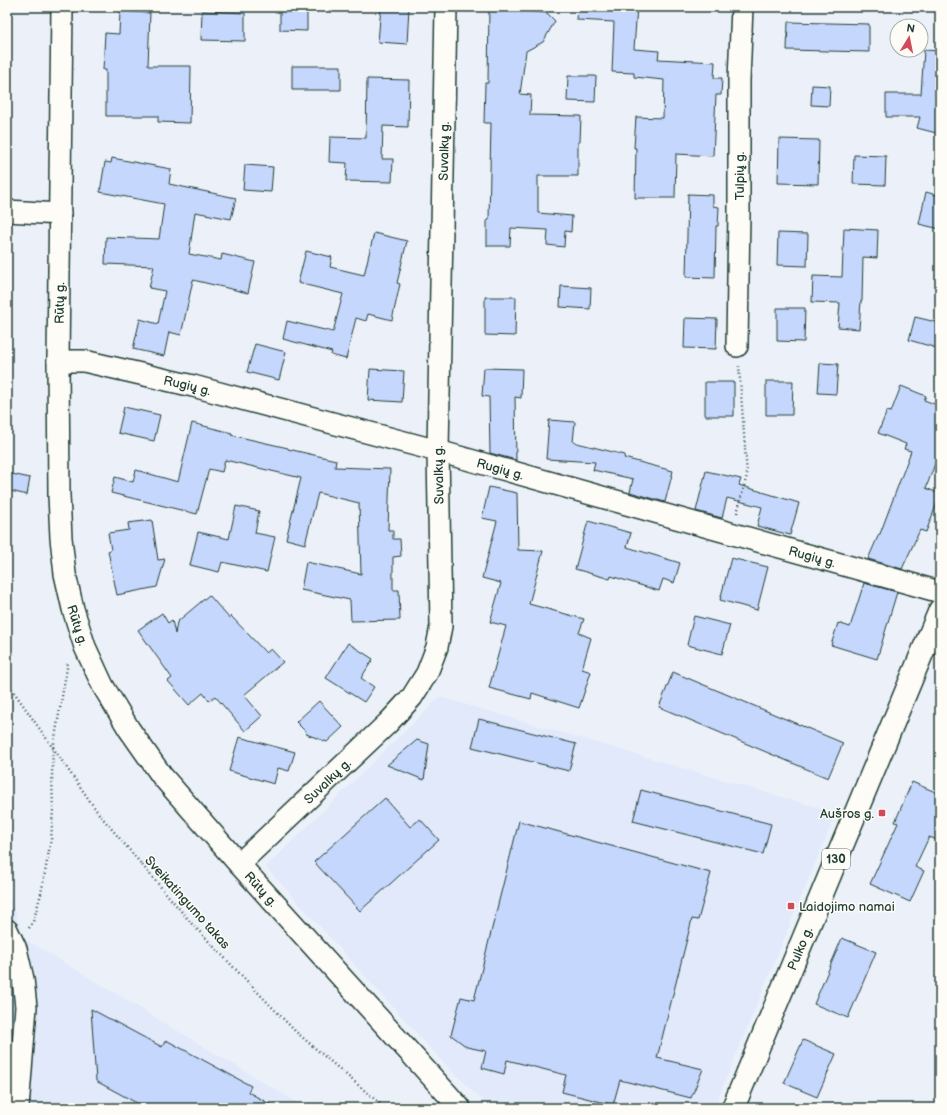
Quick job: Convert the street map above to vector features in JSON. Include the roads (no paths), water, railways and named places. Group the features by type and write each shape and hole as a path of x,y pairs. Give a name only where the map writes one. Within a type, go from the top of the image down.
{"main road":[{"name":"Pulko g.","path":"733,1108 940,610"}],"street":[{"name":"Rūtų g.","path":"62,7 58,495 65,574 73,609 85,647 102,686 133,735 162,776 239,864 460,1108"},
{"name":"Suvalkų g.","path":"239,864 388,723 412,697 427,673 437,647 441,626 438,451 446,7"},
{"name":"Tulpių g.","path":"737,346 739,80 742,7"},
{"path":"7,211 60,214"},
{"name":"Rugių g.","path":"58,361 84,361 193,386 438,451 940,592"},
{"path":"7,930 16,949 23,979 26,1007 18,1108"}],"place":[{"name":"Aušros g.","path":"882,813"},
{"name":"Laidojimo namai","path":"791,906"}]}
